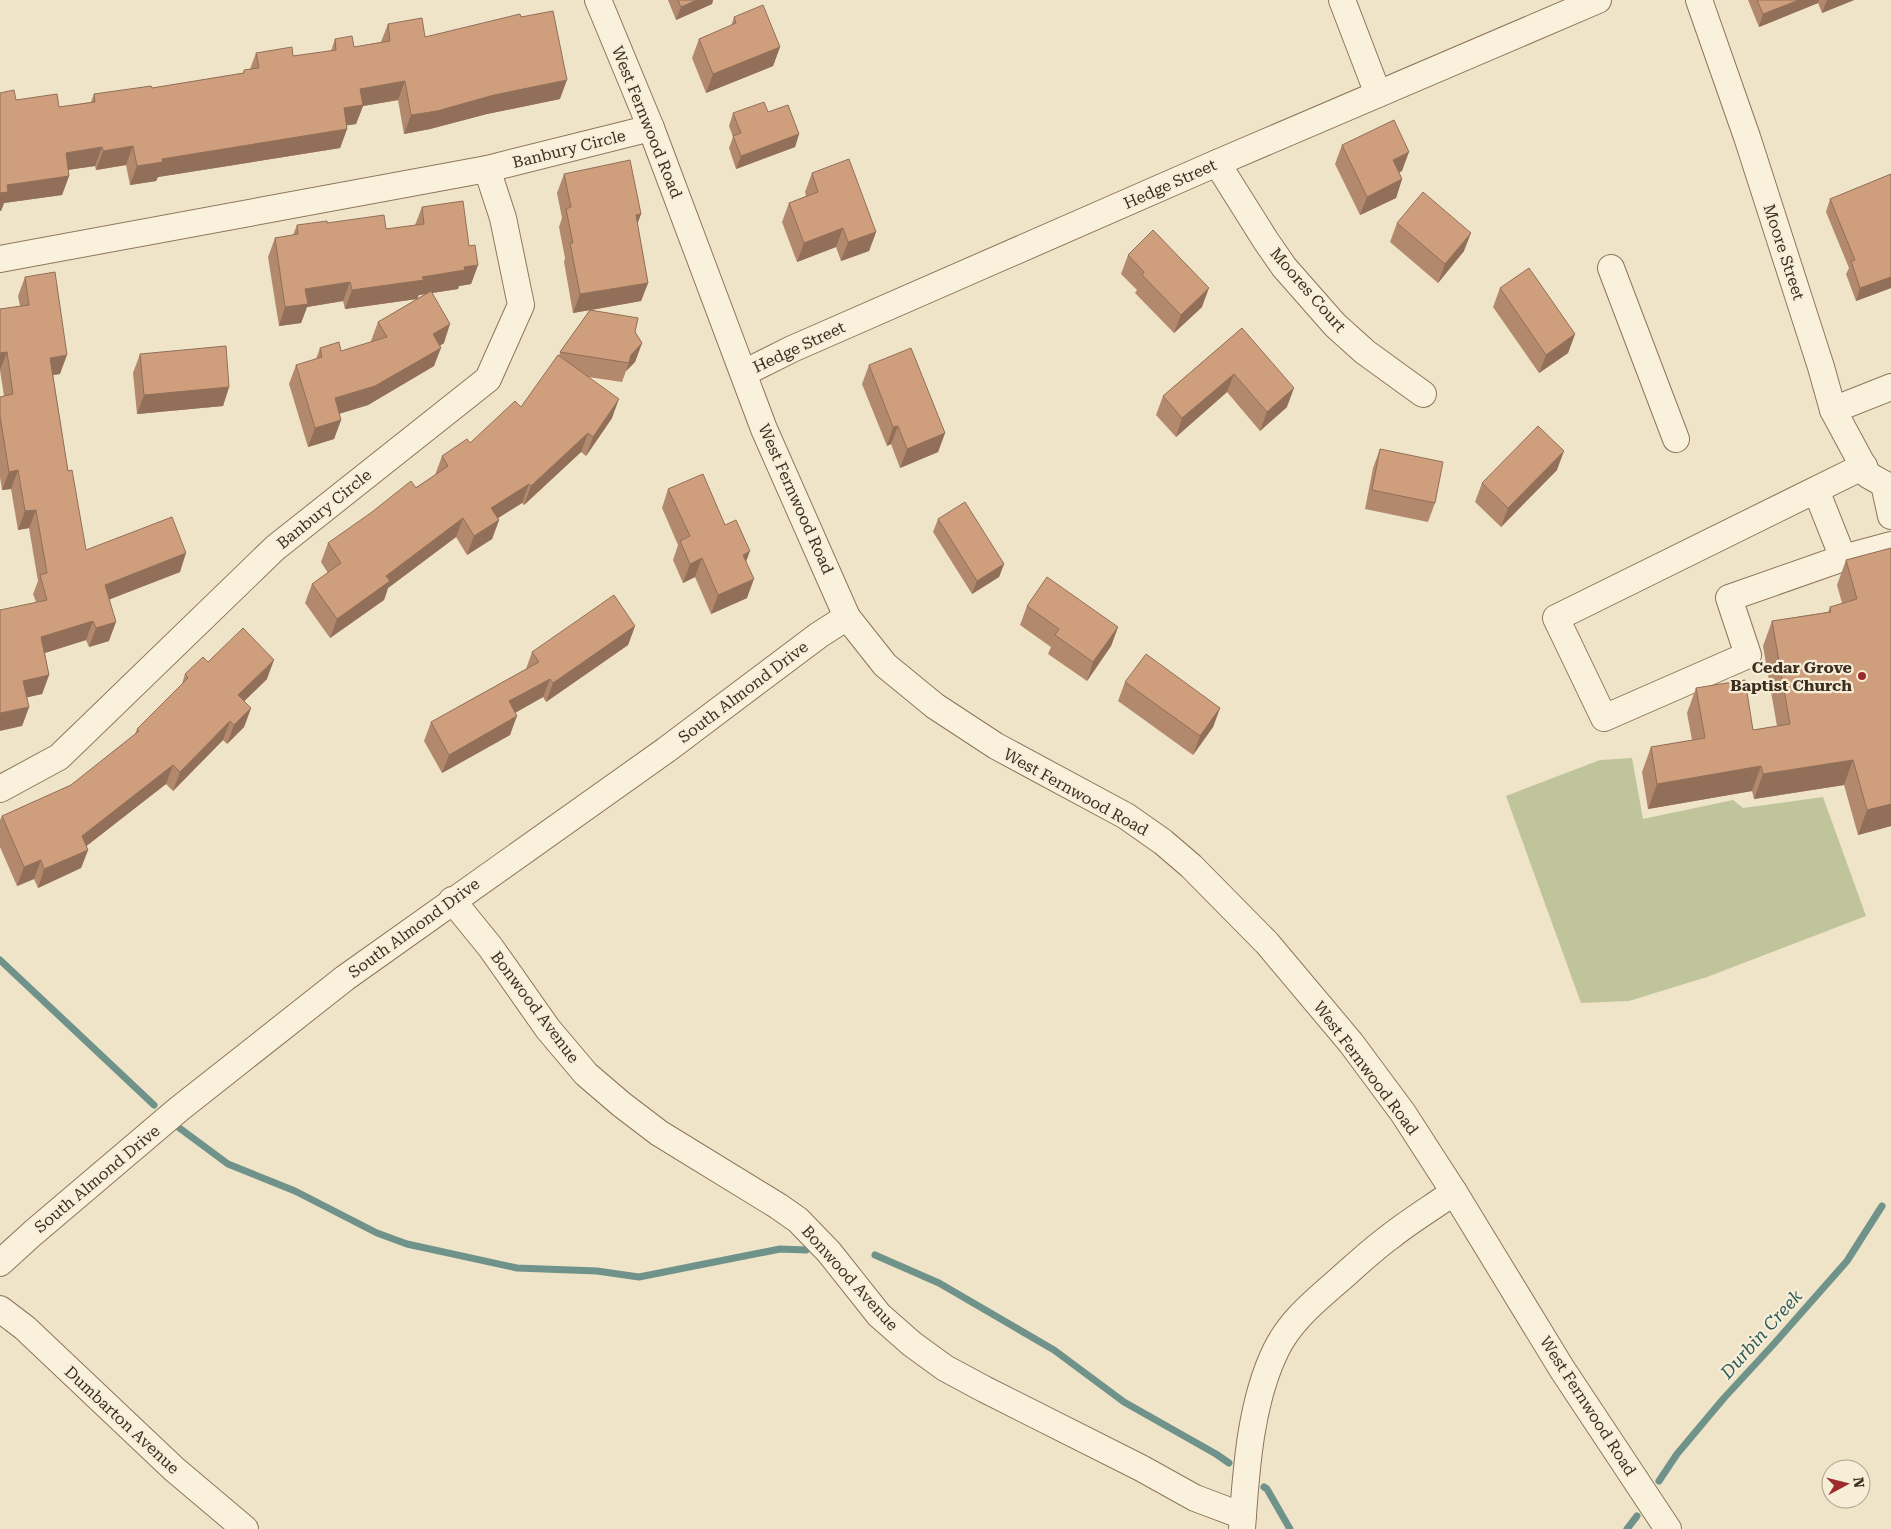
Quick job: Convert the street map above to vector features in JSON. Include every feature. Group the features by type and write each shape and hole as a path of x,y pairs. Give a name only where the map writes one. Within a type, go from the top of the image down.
{"street":[{"name":"West Fernwood Road","path":"598,0 651,128 764,429 847,617 885,666 935,706 996,746 1126,816 1163,842 1190,866 1267,943 1351,1043 1403,1113 1454,1192 1562,1369 1668,1529"},
{"path":"1342,0 1378,94"},
{"name":"Hedge Street","path":"744,373 801,345 1217,163 1598,0"},
{"name":"Moore Street","path":"1699,0 1753,155 1833,410 1868,475 1888,487"},
{"name":"Banbury Circle","path":"0,259 487,169 651,128"},
{"name":"Moores Court","path":"1217,163 1284,267 1335,325 1365,352 1423,394"},
{"name":"Banbury Circle","path":"0,789 59,757 275,548 488,378 521,305 503,218 487,169"},
{"path":"1611,268 1676,439"},
{"path":"1833,410 1891,388"},
{"path":"1864,466 1556,618 1604,718 1748,655 1729,598 1843,558 1891,544"},
{"path":"1888,487 1891,516"},
{"path":"1816,490 1843,558"},
{"name":"South Almond Drive","path":"0,1262 179,1109 345,978 452,900 666,750 819,635 847,617"},
{"name":"Bonwood Avenue","path":"452,900 491,948 548,1030 586,1074 621,1104 659,1132 798,1220 829,1252 879,1315 912,1344 945,1368 984,1390 1141,1468 1243,1523"},
{"path":"1243,1523 1248,1460 1261,1392 1276,1348 1306,1308 1390,1236 1454,1192"},
{"name":"Dumbarton Avenue","path":"0,1309 25,1328 174,1469 245,1529"}],"green space":[{"path":"1632,758 1643,819 1733,800 1743,808 1823,797 1866,916 1707,977 1629,1001 1581,1003 1506,796 1600,760"}],"building":[{"path":"678,0 697,0 681,7"},
{"path":"1757,0 1799,0 1763,14"},
{"path":"763,5 780,47 713,74 699,39 736,23 734,17"},
{"path":"553,11 567,80 494,95 437,111 411,115 405,81 360,89 363,105 344,108 347,129 162,159 163,162 137,166 133,146 103,151 102,147 66,153 69,176 7,185 8,192 0,193 0,93 14,90 16,100 57,94 59,107 95,102 94,94 151,86 152,88 244,73 244,70 259,68 256,53 292,47 293,56 336,50 335,39 352,36 354,47 390,41 388,24 422,18 425,37 520,14 521,17"},
{"path":"764,102 768,112 788,105 799,134 741,156 733,136 741,133 733,113"},
{"path":"1394,120 1409,152 1393,160 1402,179 1367,197 1342,145"},
{"path":"849,159 876,232 848,242 843,228 804,243 789,203 818,192 812,173"},
{"path":"630,160 641,214 636,215 648,283 580,294 570,243 573,243 566,209 571,207 564,174"},
{"path":"1891,174 1891,277 1860,288 1851,261 1855,260 1830,199"},
{"path":"1423,192 1471,233 1445,264 1397,223"},
{"path":"463,201 469,246 475,245 478,265 464,267 465,270 422,277 424,280 352,290 350,282 305,289 308,304 285,307 275,238 298,234 297,225 384,215 386,229 424,224 422,207"},
{"path":"1153,230 1209,288 1181,315 1142,275 1144,272 1128,255"},
{"path":"1529,268 1575,334 1546,355 1500,288"},
{"path":"55,272 67,355 50,358 68,471 72,470 86,550 172,517 186,553 105,585 116,622 96,628 93,621 41,637 49,675 23,681 29,707 0,713 0,610 47,600 40,575 47,573 36,510 25,511 18,470 9,472 0,416 0,397 13,394 7,352 0,353 0,309 29,305 25,277"},
{"path":"431,291 450,324 433,334 441,348 375,386 335,398 341,420 315,428 296,365 322,357 320,348 339,342 341,351 387,337 378,322"},
{"path":"590,310 638,318 635,332 642,343 631,355 629,363 560,352"},
{"path":"1242,328 1294,388 1267,412 1234,374 1182,418 1163,396"},
{"path":"226,346 229,387 144,395 140,354"},
{"path":"911,348 945,433 907,449 898,426 893,427 869,365"},
{"path":"558,355 619,399 593,437 588,433 531,486 529,484 491,508 499,520 474,536 463,518 386,576 390,581 337,619 312,584 341,563 328,543 411,481 416,488 448,466 442,456 467,439 470,443 515,401 521,407"},
{"path":"1538,426 1564,451 1508,508 1482,483"},
{"path":"1380,449 1443,462 1435,503 1372,490"},
{"path":"703,474 725,525 736,520 750,551 743,555 754,579 718,595 702,558 690,564 680,541 690,536 668,489"},
{"path":"965,502 1004,564 977,581 938,519"},
{"name":"Cedar Grove Baptist Church","path":"1891,548 1891,804 1867,810 1853,760 1763,774 1761,766 1657,784 1651,747 1705,738 1696,688 1745,680 1753,730 1790,724 1772,621 1831,612 1830,607 1857,599 1846,560"},
{"path":"1047,577 1118,627 1093,662 1055,635 1059,629 1027,606"},
{"path":"614,595 635,626 553,683 550,679 509,701 517,716 449,755 431,722 539,662 532,652"},
{"path":"243,628 274,660 238,695 251,708 234,725 230,721 180,772 173,765 82,836 88,850 44,869 41,860 24,867 2,816 71,785 139,731 137,729 188,678 185,674 203,657 208,662"},
{"path":"1146,654 1220,708 1200,736 1125,682"}],"waterway":[{"path":"0,960 154,1105"},
{"path":"178,1127 228,1164 295,1191 377,1233 407,1244 517,1268 597,1271 639,1277 780,1249 806,1250"},
{"name":"Durbin Creek","path":"1659,1481 1677,1454 1724,1398 1847,1261 1882,1206"},
{"path":"875,1255 939,1283 1054,1350 1124,1402 1229,1463"},
{"path":"1264,1487 1290,1529"},
{"name":"Durbin Creek","path":"1627,1529 1637,1516"}],"place":[{"name":"Cedar Grove Baptist Church","path":"1862,676"}]}
